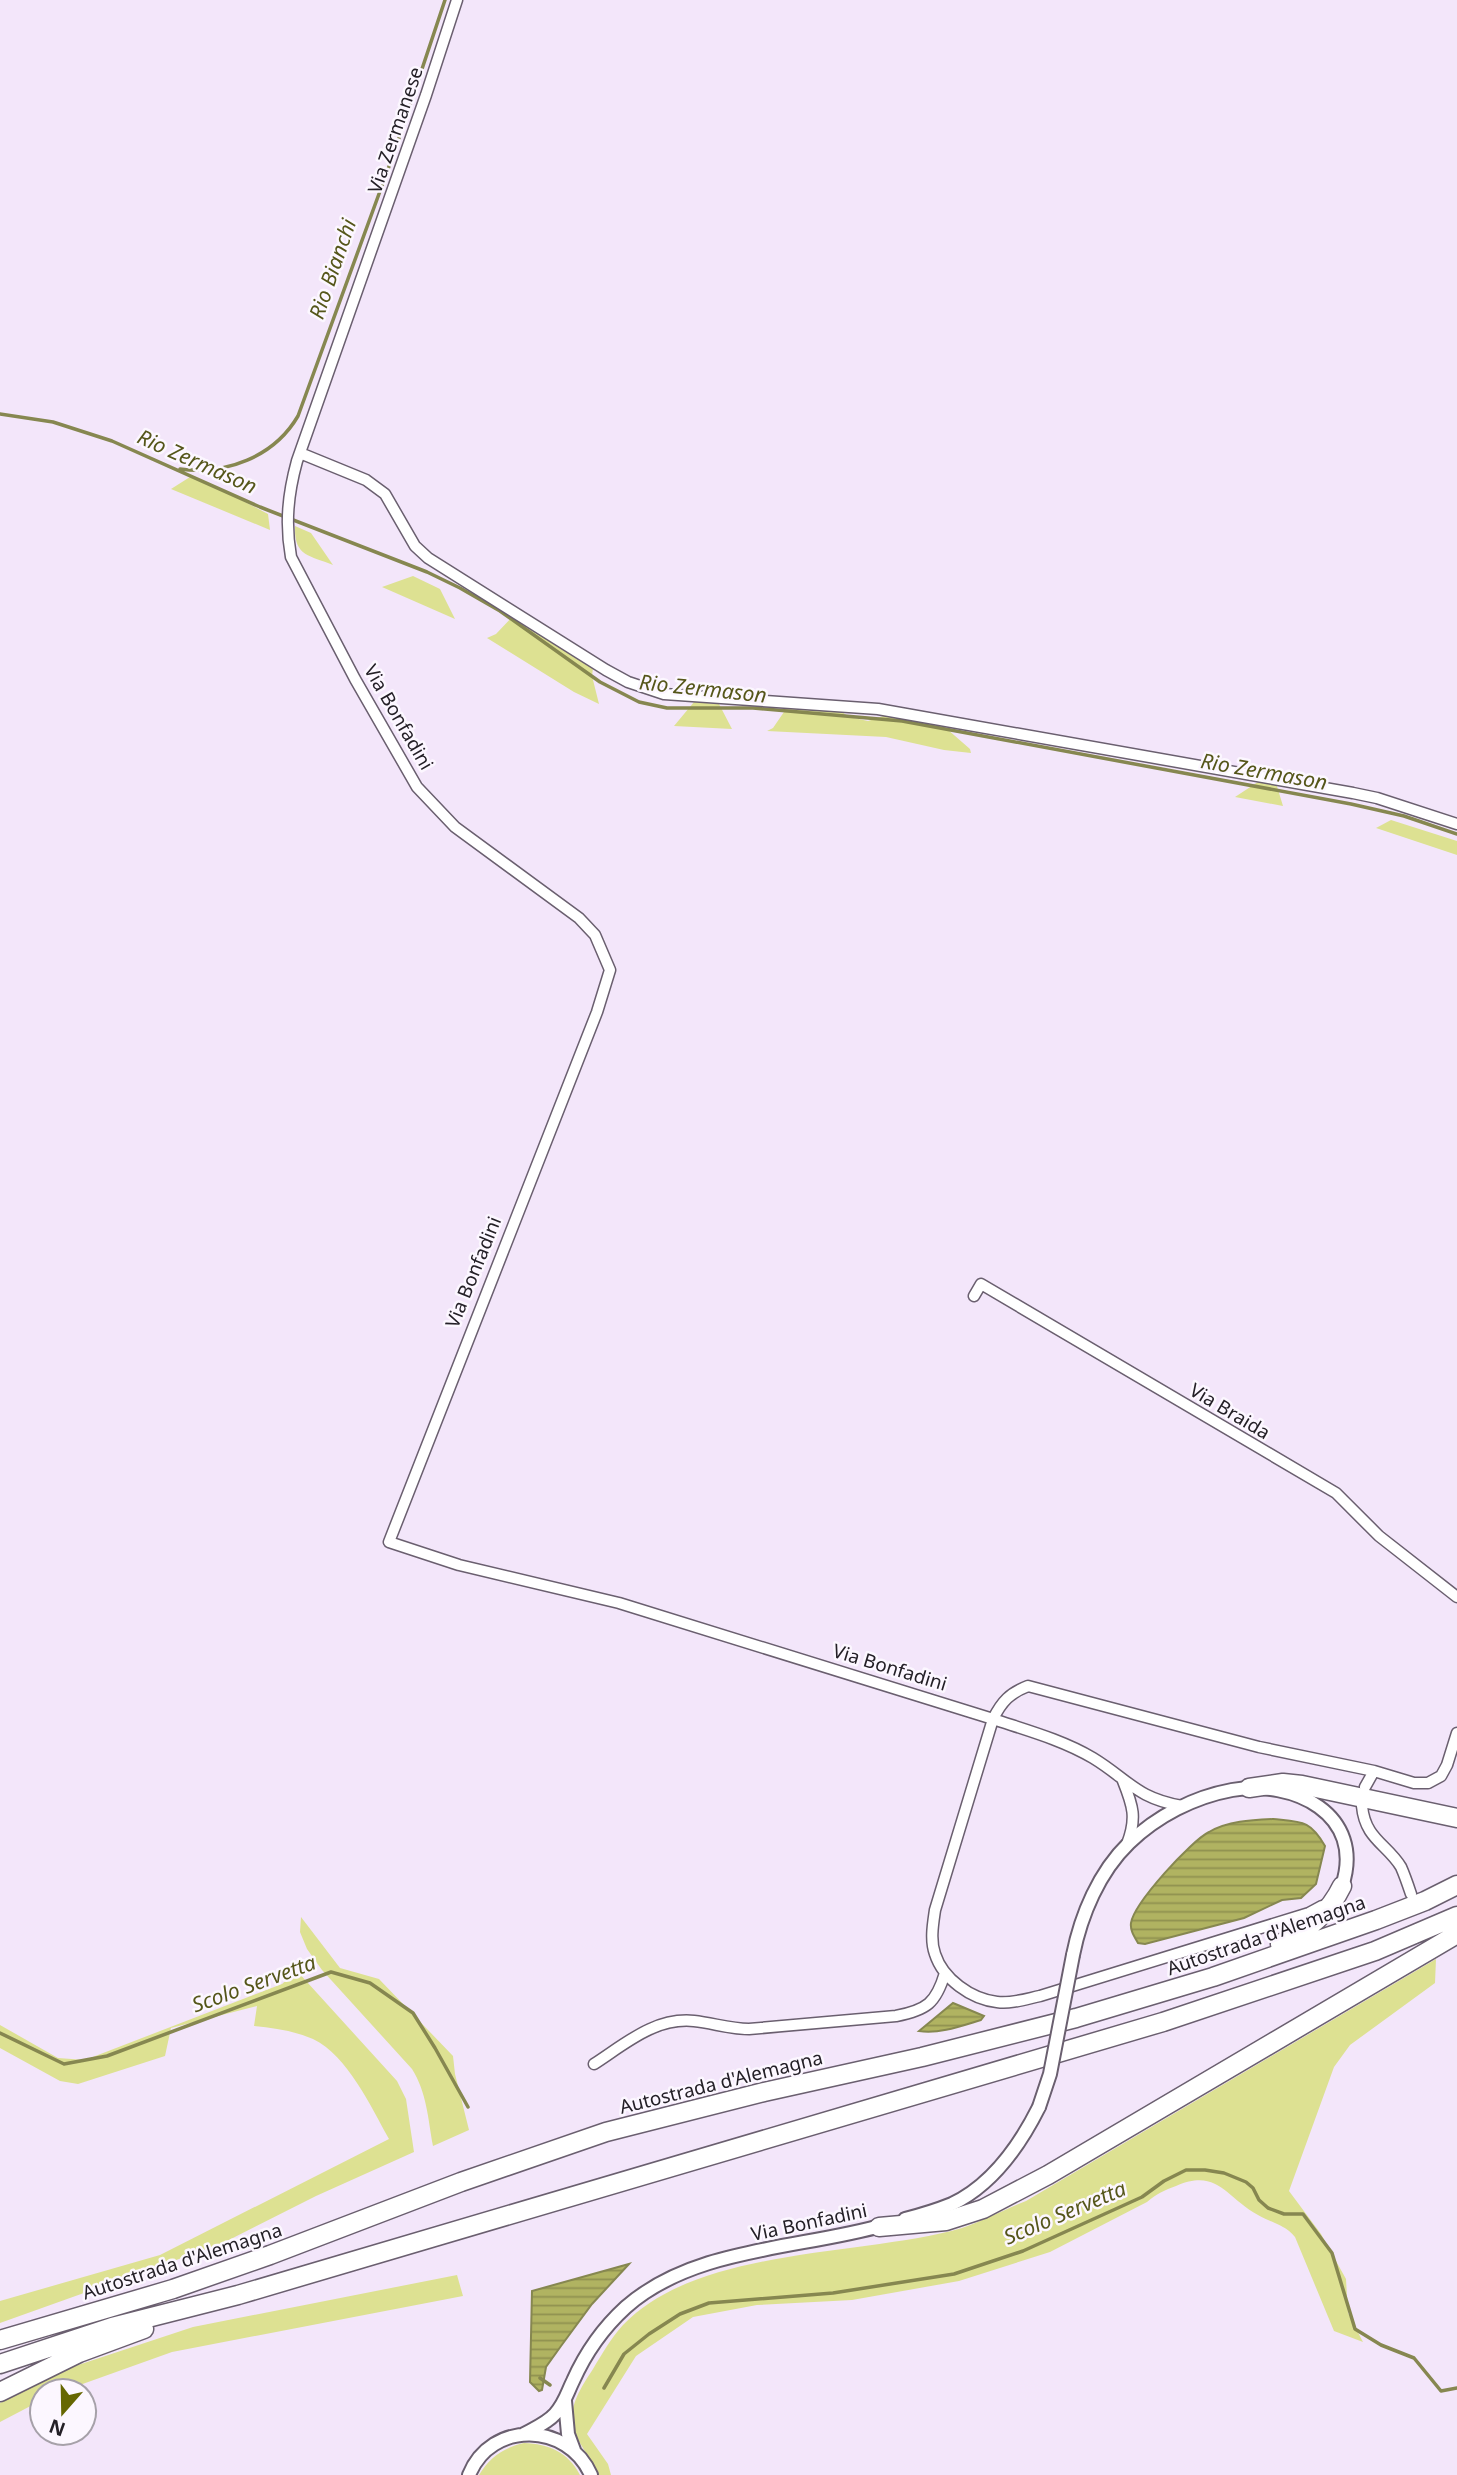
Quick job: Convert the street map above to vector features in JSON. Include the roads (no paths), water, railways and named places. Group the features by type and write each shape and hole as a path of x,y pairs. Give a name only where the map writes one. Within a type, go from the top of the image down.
{"highway":[{"path":"1250,1788 1283,1783 1302,1785 1457,1818"},
{"name":"Autostrada d'Alemagna","path":"0,2340 173,2289 461,2182 606,2132 1076,2018 1213,1977 1376,1920 1457,1885"},
{"path":"1213,1977 1293,1938 1312,1925 1336,1899 1342,1886"},
{"path":"0,2364 112,2327 238,2295 1163,2022 1375,1951 1457,1916"},
{"path":"879,2227 946,2221 983,2209 1048,2175 1457,1934"},
{"path":"0,2392 79,2353 238,2295"}],"main road":[{"name":"Via Bonfadini","path":"565,2401 573,2380 604,2330 625,2308 652,2287 712,2262 879,2227 953,2203 971,2193 997,2169 1016,2147 1039,2107 1050,2074 1077,1936 1096,1888 1127,1844 1144,1830 1182,1806 1214,1794 1250,1788 1294,1794 1329,1814 1340,1829 1347,1859 1342,1886"},
{"path":"469,2475 477,2460 489,2447 506,2438 524,2434 554,2416 565,2401"},
{"path":"565,2401 568,2434 573,2450"},
{"path":"524,2434 551,2437 573,2450 585,2463 591,2475"}],"street":[{"name":"Via Zermanese","path":"287,510 291,483 300,453 457,0"},
{"path":"300,453 366,480 385,495 415,546 428,558 606,670 646,688 686,696 878,709 975,725 1353,793 1457,824"},
{"name":"Via Bonfadini","path":"287,510 287,535 291,557 355,679 417,787 455,827 579,918 595,935 610,970 597,1012 389,1542 458,1565 619,1603 993,1719 1049,1738 1092,1758 1151,1799 1182,1806"},
{"name":"Via Braida","path":"974,1296 981,1284 1336,1493 1379,1536 1457,1597"},
{"path":"1342,1886 1325,1905 1309,1913 1040,1996 1006,2002 983,1999 962,1989 945,1973 934,1953 932,1931 935,1910 993,1719 1002,1702 1012,1692 1028,1686 1259,1747 1374,1770 1414,1783 1428,1783 1441,1776 1457,1733"},
{"path":"1365,1787 1374,1770"},
{"name":"Via Bonfadini","path":"1123,1781 1132,1805 1133,1817 1133,1828 1127,1844"},
{"path":"1362,1806 1363,1818 1368,1828 1400,1865 1411,1894"},
{"path":"594,2064 657,2025 675,2021 695,2021 731,2029 749,2029 916,2012 931,2004 940,1990 945,1973"}],"waterway":[{"name":"Rio Bianchi","path":"180,469 214,469 247,460 276,442 298,416 395,150 445,0"},
{"name":"Rio Zermason","path":"0,414 53,422 112,441 260,507 427,572 500,611 600,682 639,702 667,708 753,708 902,721 1351,804 1404,816 1457,834"},
{"name":"Scolo Servetta","path":"0,2033 64,2064 107,2056 331,1972 370,1983 413,2013 468,2107"},
{"name":"Scolo Servetta","path":"604,2388 624,2354 680,2314 709,2303 833,2293 954,2274 1023,2251 1142,2197 1164,2181 1186,2170 1224,2173 1246,2182 1268,2208 1284,2214 1303,2214 1332,2253 1355,2329 1381,2345 1414,2358 1441,2391 1457,2388"},
{"name":"Scolo Servetta","path":"540,2378 550,2385"}]}
